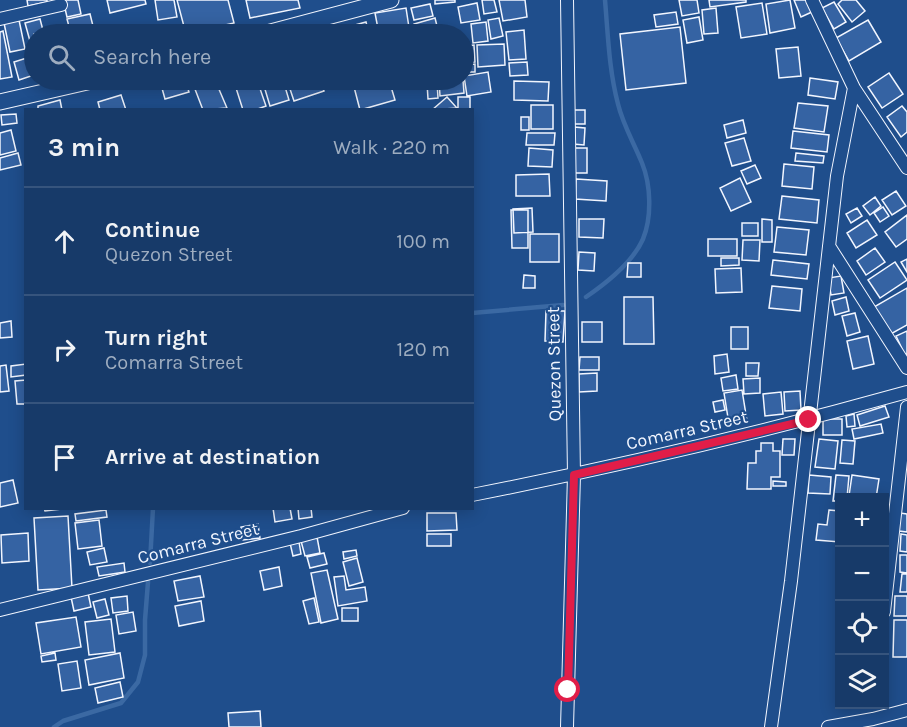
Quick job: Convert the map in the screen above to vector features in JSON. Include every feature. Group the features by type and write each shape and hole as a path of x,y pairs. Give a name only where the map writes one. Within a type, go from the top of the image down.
{"street":[{"path":"301,24 391,0"},
{"name":"Quezon Street","path":"567,0 574,475 567,727"},
{"path":"812,0 854,88 907,168"},
{"path":"0,19 61,5"},
{"path":"771,727 837,176 854,88"},
{"path":"0,102 52,90"},
{"path":"829,246 907,368"},
{"name":"Comarra Street","path":"474,495 574,475 809,420 907,392"},
{"path":"886,601 907,407"},
{"name":"Comarra Street","path":"0,610 301,536 396,510"},
{"path":"873,719 874,709"},
{"path":"828,727 907,710"}],"building":[{"path":"27,0 47,0 47,2 28,6"},
{"path":"63,0 78,0 81,14 67,17"},
{"path":"107,0 145,0 146,4 110,13"},
{"path":"155,0 174,0 177,17 158,20"},
{"path":"177,0 228,0 234,23 183,24"},
{"path":"246,0 298,0 300,8 250,18"},
{"path":"435,0 455,0 455,2 435,4"},
{"path":"482,0 494,0 497,12 484,14"},
{"path":"499,0 525,0 527,17 503,21"},
{"path":"679,0 697,0 699,13 682,16"},
{"path":"709,0 746,0 746,2 710,7"},
{"path":"790,0 795,28 770,33 766,4"},
{"path":"794,0 810,0 814,11 801,17"},
{"path":"842,0 856,0 865,11 852,22 838,4"},
{"path":"834,2 846,22 834,29 822,8"},
{"path":"477,3 480,20 461,23 458,7"},
{"path":"762,3 767,34 741,38 736,7"},
{"path":"430,4 433,16 414,20 411,8"},
{"path":"406,8 408,24 377,24 375,13"},
{"path":"716,8 718,33 704,34 702,10"},
{"path":"676,12 678,24 656,27 654,15"},
{"path":"90,14 92,24 68,24 67,19"},
{"path":"699,17 703,40 687,43 683,20"},
{"path":"435,18 436,24 414,24"},
{"path":"499,18 503,36 491,39 488,20"},
{"path":"40,19 41,24 25,24"},
{"path":"19,20 24,49 10,52 4,23"},
{"path":"868,20 881,42 849,61 836,38"},
{"path":"486,22 488,41 474,43 474,24 471,24"},
{"path":"680,27 686,83 626,90 620,34"},
{"path":"524,30 526,59 509,60 506,32"},
{"path":"3,31 12,77 0,79 0,32"},
{"path":"504,44 505,65 478,67 477,45"},
{"path":"798,47 801,76 779,78 776,49"},
{"path":"24,59 24,78 19,80 14,62"},
{"path":"527,62 528,75 510,76 509,63"},
{"path":"488,72 491,92 467,96 466,90 474,90 474,74"},
{"path":"889,73 903,94 882,108 868,87"},
{"path":"810,78 838,82 835,99 808,95"},
{"path":"514,81 549,82 548,101 514,100"},
{"path":"162,90 188,90 189,92 165,99"},
{"path":"195,90 219,90 227,108 202,108"},
{"path":"237,90 260,90 266,106 242,108"},
{"path":"265,90 286,90 289,100 270,106"},
{"path":"290,90 324,90 324,91 294,101"},
{"path":"355,90 392,90 395,100 359,108"},
{"path":"427,90 438,90 438,98 428,99"},
{"path":"440,90 464,90 464,93 440,96"},
{"path":"121,95 125,108 100,108 98,102"},
{"path":"447,97 457,108 434,108"},
{"path":"458,97 470,97 470,108 458,108"},
{"path":"60,100 62,108 38,108 38,106"},
{"path":"798,103 828,106 824,132 794,128"},
{"path":"531,105 553,105 553,129 531,129"},
{"path":"902,106 907,112 907,132 901,137 887,117"},
{"path":"574,110 585,110 585,124 574,124"},
{"path":"16,114 17,123 2,125 1,115"},
{"path":"521,117 529,117 529,130 521,130"},
{"path":"743,120 746,133 727,138 724,125"},
{"path":"574,127 585,128 584,145 573,144"},
{"path":"11,130 16,151 0,155 0,133"},
{"path":"793,131 829,135 827,152 791,148"},
{"path":"527,133 555,133 554,145 526,145"},
{"path":"744,138 751,161 732,166 725,143"},
{"path":"529,148 553,150 552,167 528,166"},
{"path":"573,148 587,148 587,173 572,173"},
{"path":"18,153 21,165 0,170 0,158"},
{"path":"796,153 824,156 823,163 795,161"},
{"path":"784,164 814,167 812,189 782,186"},
{"path":"755,165 761,178 747,184 741,171"},
{"path":"549,174 550,196 516,196 516,175"},
{"path":"740,178 751,202 731,211 720,188"},
{"path":"576,179 607,181 606,201 575,199"},
{"path":"896,191 906,206 892,215 882,200"},
{"path":"782,196 819,200 817,223 779,219"},
{"path":"875,197 881,206 870,215 863,206"},
{"path":"883,207 889,216 880,222 874,213"},
{"path":"532,208 533,232 514,233 513,209"},
{"path":"857,208 862,216 851,223 846,214"},
{"path":"511,210 528,210 528,248 512,248"},
{"path":"907,215 907,239 896,247 885,232"},
{"path":"579,219 604,219 603,238 579,237"},
{"path":"762,219 772,220 772,242 762,242"},
{"path":"867,220 877,235 856,248 847,233"},
{"path":"742,223 758,223 758,236 742,236"},
{"path":"777,227 809,230 806,255 774,252"},
{"path":"530,234 559,234 559,262 530,262"},
{"path":"708,239 737,239 737,256 708,256"},
{"path":"743,240 760,240 759,261 742,260"},
{"path":"875,248 885,262 866,275 857,261"},
{"path":"579,252 595,253 594,271 578,270"},
{"path":"721,258 739,258 739,265 721,266"},
{"path":"907,259 907,272 901,262"},
{"path":"773,260 809,264 807,279 771,275"},
{"path":"895,262 907,280 880,298 868,280"},
{"path":"628,263 641,263 641,277 627,277"},
{"path":"741,268 742,292 716,293 715,269"},
{"path":"524,275 535,276 535,288 523,288"},
{"path":"841,276 844,293 831,295 828,278"},
{"path":"772,286 802,289 800,311 769,308"},
{"path":"907,288 907,325 889,335 874,307"},
{"path":"624,297 653,297 654,344 624,344"},
{"path":"846,297 849,311 835,315 832,301"},
{"path":"546,311 565,311 563,342 545,341"},
{"path":"855,313 860,332 847,336 842,316"},
{"path":"11,321 12,337 0,338 0,323"},
{"path":"582,322 602,322 602,342 582,342"},
{"path":"731,327 748,327 748,349 731,349"},
{"path":"907,331 907,354 905,355 896,336"},
{"path":"868,336 874,364 853,369 847,341"},
{"path":"727,354 729,372 715,374 714,356"},
{"path":"580,357 599,357 599,370 579,370"},
{"path":"746,363 759,363 758,376 746,376"},
{"path":"24,364 24,375 11,377 11,366"},
{"path":"6,365 9,391 0,392 0,366"},
{"path":"597,373 597,391 579,392 579,374"},
{"path":"736,375 738,389 723,391 721,378"},
{"path":"760,378 760,393 744,394 743,379"},
{"path":"24,380 24,404 17,404 15,381"},
{"path":"742,390 747,421 729,424 724,393"},
{"path":"800,391 801,410 785,411 784,392"},
{"path":"781,392 783,414 765,416 763,394"},
{"path":"723,400 725,410 715,412 713,402"},
{"path":"885,406 889,417 860,426 857,415"},
{"path":"854,414 855,426 847,427 846,416"},
{"path":"823,419 842,419 842,435 823,435"},
{"path":"881,424 883,433 854,439 852,429"},
{"path":"783,439 795,439 794,455 782,455"},
{"path":"819,439 838,441 835,469 815,467"},
{"path":"842,440 855,441 853,464 840,463"},
{"path":"761,443 773,443 773,451 780,451 780,477 771,477 771,489 747,489 748,463 756,463 756,451 761,451"},
{"path":"809,475 831,477 830,494 808,493"},
{"path":"836,475 849,476 847,493 835,493 835,501 833,501"},
{"path":"852,475 879,479 877,493 849,493"},
{"path":"13,480 18,503 0,507 0,483"},
{"path":"773,481 786,482 786,486 773,486"},
{"path":"106,510 107,517 76,521 75,514"},
{"path":"273,510 290,510 292,519 275,522"},
{"path":"298,510 311,510 312,517 299,519"},
{"path":"829,510 835,511 835,542 816,540 818,524 827,525"},
{"path":"427,513 456,513 457,530 427,531"},
{"path":"900,513 907,514 907,532 899,531"},
{"path":"68,516 72,588 38,590 34,518"},
{"path":"99,520 102,546 78,549 75,523"},
{"path":"258,524 260,538 243,540 241,527"},
{"path":"28,533 29,561 2,563 1,535"},
{"path":"427,534 451,534 451,546 427,546"},
{"path":"901,534 907,535 907,552 900,551"},
{"path":"317,537 320,553 305,556 301,541"},
{"path":"299,542 301,554 293,556 290,543"},
{"path":"104,548 107,562 90,565 87,552"},
{"path":"356,550 357,556 344,559 343,552"},
{"path":"324,553 327,564 310,568 307,557"},
{"path":"900,555 907,555 907,573 900,572"},
{"path":"357,558 363,582 349,586 343,562"},
{"path":"124,563 125,572 99,576 97,567"},
{"path":"279,567 282,586 264,590 260,571"},
{"path":"327,570 338,619 321,623 311,573"},
{"path":"902,574 907,574 907,592 900,592"},
{"path":"200,576 204,597 178,601 174,581"},
{"path":"344,576 346,590 365,587 367,601 338,606 334,577"},
{"path":"88,593 91,607 74,611 71,597"},
{"path":"127,596 128,611 113,613 111,598"},
{"path":"895,596 907,596 907,616 894,616"},
{"path":"314,598 319,622 309,624 303,601"},
{"path":"105,599 109,615 97,618 93,602"},
{"path":"201,601 204,621 179,626 175,606"},
{"path":"342,608 358,608 358,621 342,621"},
{"path":"133,612 136,631 119,634 116,615"},
{"path":"76,617 81,647 41,654 36,623"},
{"path":"111,619 115,652 89,655 85,622"},
{"path":"894,620 907,620 907,657 893,657"},
{"path":"55,653 56,660 42,662 41,656"},
{"path":"120,653 124,678 89,685 85,660"},
{"path":"77,661 81,688 62,691 58,664"},
{"path":"120,682 123,697 98,703 95,688"},
{"path":"260,711 261,727 229,727 228,713"}],"waterway":[{"path":"586,297 610,279 633,256 643,239 649,211 649,191 645,172 620,112 615,91 605,0"},
{"path":"474,313 563,305"},
{"path":"150,563 153,510"},
{"path":"54,727 63,721 121,703 138,682 145,655 148,582"}],"route":[{"path":"568,690 574,475 809,420"}]}
